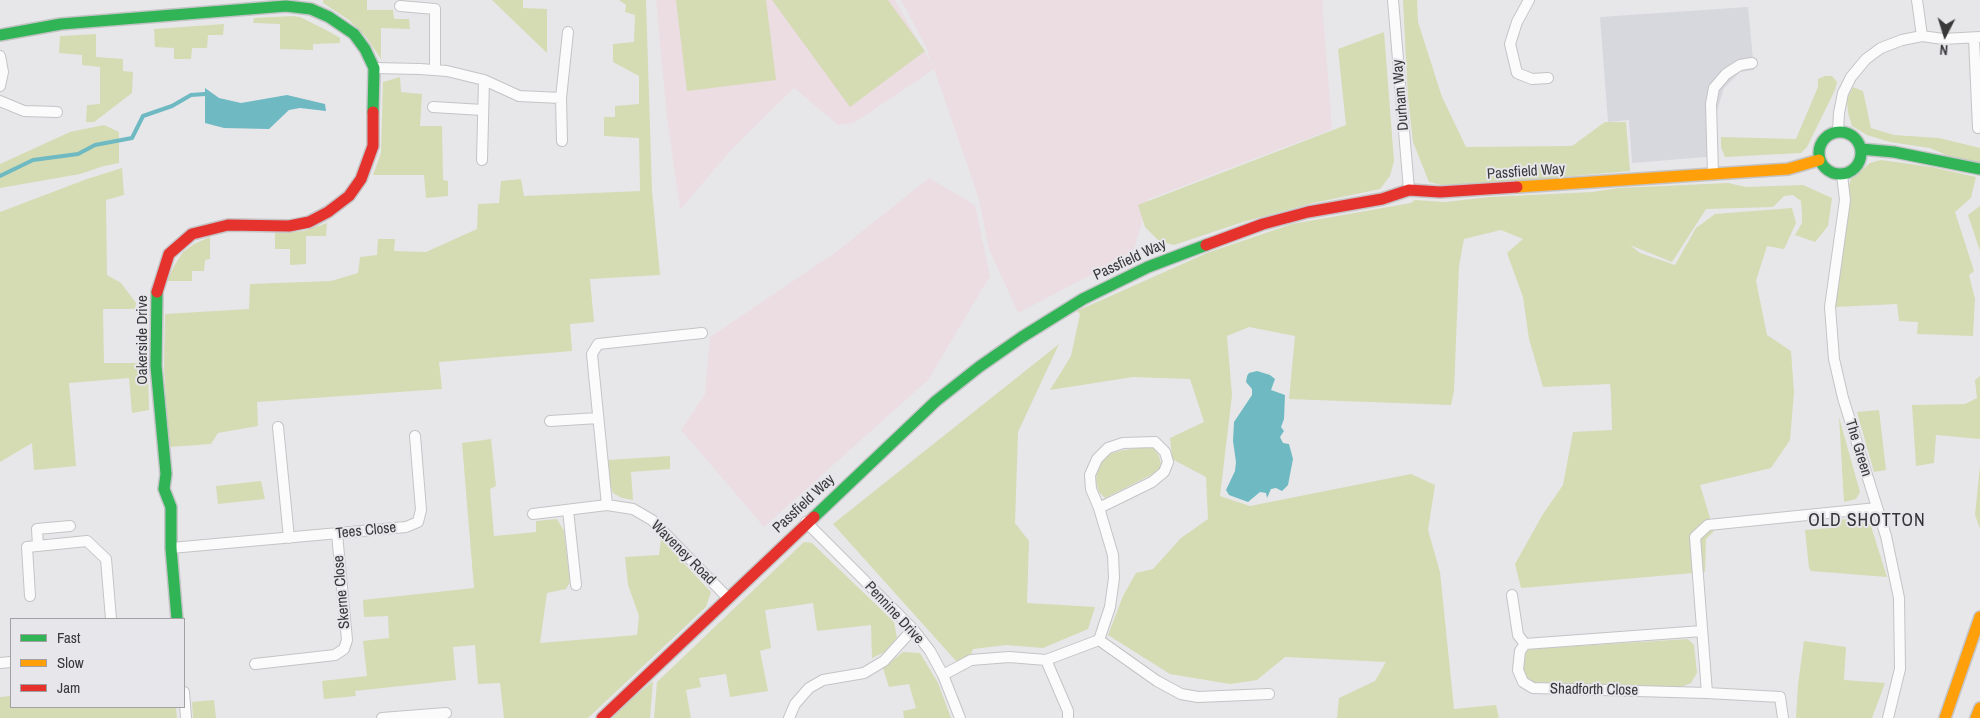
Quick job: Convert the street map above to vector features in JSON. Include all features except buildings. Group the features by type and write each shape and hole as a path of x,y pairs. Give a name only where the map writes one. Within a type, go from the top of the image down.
{"main road":[{"name":"Oakerside Drive","path":"0,35 61,24 286,6 311,9 329,17 354,34 365,49 374,68 373,146 361,179 349,196 328,212 309,222 289,226 228,226 192,234 169,254 157,293 155,334 162,459 166,474 164,489 171,507 171,548 177,618"},
{"path":"1838,132 1845,132 1853,137 1858,142 1861,150 1858,164 1849,173 1842,175 1828,172 1820,160 1818,150 1820,143 1827,135 1838,132"},
{"path":"1861,150 1894,152 1980,169"},
{"name":"Passfield Way","path":"602,718 936,400 979,367 1083,299 1148,267 1263,224 1308,212 1382,199 1409,190 1440,192 1788,169 1820,160"},
{"path":"1945,718 1980,617"},
{"path":"1976,718 1980,708"}],"street":[{"name":"Durham Way","path":"1393,0 1409,190"},
{"path":"1529,0 1516,22 1510,44 1517,73 1532,79 1548,78"},
{"path":"1918,0 1922,36"},
{"path":"400,6 435,9 435,70"},
{"path":"562,141 561,98 568,32"},
{"path":"1838,132 1839,112 1851,76 1866,59 1881,48 1902,40 1922,36 1943,39 1977,38 1978,128"},
{"path":"0,56 3,72 0,86"},
{"path":"1713,174 1711,104 1714,88 1726,74 1740,65 1752,63"},
{"path":"374,68 435,70 484,80 519,96 561,98"},
{"path":"482,160 484,80"},
{"path":"0,101 24,111 56,112"},
{"path":"433,108 483,110"},
{"name":"The Green","path":"1842,175 1845,200 1830,307 1834,359 1843,398 1886,536 1899,598 1900,669 1888,718"},
{"path":"607,505 592,354 598,344 702,333"},
{"path":"550,421 598,418"},
{"path":"278,427 288,538"},
{"name":"Tees Close","path":"171,548 406,527 418,522 421,510 415,436"},
{"path":"1099,508 1152,482 1164,472 1168,462 1165,452 1155,442 1123,442 1108,448 1097,459 1090,475 1091,489 1099,508 1113,555 1114,578 1110,607 1099,640"},
{"name":"Waveney Road","path":"533,514 607,505 633,509 652,520 728,597"},
{"path":"1707,693 1695,537 1708,525 1877,508"},
{"path":"568,510 576,585"},
{"name":"Pennine Drive","path":"806,522 913,629 930,651 943,675 960,718"},
{"path":"38,546 37,529 70,526"},
{"name":"Skerne Close","path":"255,664 335,655 344,649 346,640 337,534"},
{"path":"30,596 27,547 87,541 106,559 110,618"},
{"path":"1512,595 1518,635 1525,644 1702,631"},
{"path":"789,718 795,704 809,688 823,680 864,673 884,661 913,629"},
{"path":"943,675 971,660 1009,657 1046,660 1099,640"},
{"path":"1099,640 1157,680 1181,694 1198,697 1269,694"},
{"name":"Shadforth Close","path":"1525,644 1520,651 1518,670 1523,682 1533,688 1780,697 1784,718"},
{"path":"1046,660 1068,711 1068,718"},
{"path":"185,705 186,718"},
{"path":"382,718 446,713"}],"shaded area":[{"path":"656,0 895,0 931,63 927,49 901,0 1322,0 1332,129 1149,199 1133,253 1018,313 989,249 978,196 934,69 854,123 838,125 794,88 730,151 680,210 667,119"},
{"path":"1748,7 1754,70 1740,72 1724,88 1716,114 1718,156 1632,163 1629,120 1608,122 1600,17"},
{"path":"929,178 975,205 990,276 928,380 764,527 681,430 705,394 710,337 836,252"}],"green space":[{"path":"323,0 367,0 367,10 393,10 394,19 409,19 410,29 381,28 381,59 366,37 349,20 323,3"},
{"path":"492,0 523,0 523,8 547,9 547,53"},
{"path":"619,0 646,0 652,191 660,275 590,279 594,322 570,324 572,351 439,362 442,389 257,402 258,426 218,433 211,444 169,447 164,367 165,314 249,309 250,284 331,281 358,273 360,257 377,255 378,239 395,239 394,251 426,252 477,229 478,204 499,203 501,181 521,179 524,196 640,191 639,138 604,136 604,117 615,117 615,106 639,104 639,76 613,62 613,44 634,42 635,15 625,12 626,5"},
{"path":"676,0 766,0 776,80 687,91"},
{"path":"772,0 888,0 925,51 850,107"},
{"path":"1403,0 1417,0 1418,22 1442,97 1466,147 1572,146 1605,122 1626,122 1630,171 1507,182 1441,185 1429,182 1413,142 1408,97"},
{"path":"300,17 326,30 340,38 340,43 313,44 313,50 280,49 280,24 253,23 254,18"},
{"path":"224,24 223,35 208,35 207,48 192,48 191,59 174,59 174,48 155,47 154,29"},
{"path":"1384,32 1394,161 1390,176 1380,189 1309,204 1243,222 1174,245 1159,241 1145,227 1138,205 1346,125 1338,49"},
{"path":"96,34 96,57 123,59 123,71 133,72 132,93 94,122 86,122 87,105 100,104 100,67 82,65 82,55 59,53 60,36"},
{"path":"1832,76 1837,82 1835,90 1807,147 1801,153 1725,157 1721,147 1721,137 1796,139 1818,87 1818,79"},
{"path":"400,77 401,92 422,94 420,126 442,126 443,180 448,181 448,196 426,198 424,175 373,175 381,153 383,82"},
{"path":"1853,87 1863,91 1871,128 1894,135 1939,138 1980,148 1980,165 1953,158 1930,148 1890,142 1867,135 1852,126 1848,113 1847,99"},
{"path":"104,125 119,132 119,163 80,174 0,188 0,164 70,132"},
{"path":"1881,160 1932,167 1976,177 1971,198 1955,212 1974,271 1969,275 1975,299 1973,336 1917,334 1918,322 1899,321 1897,304 1835,307 1851,179 1870,163"},
{"path":"122,168 124,195 106,200 107,275 121,283 136,303 135,309 103,309 104,363 137,363 138,332 147,337 149,410 132,413 129,378 69,383 76,466 34,470 32,443 0,462 0,212 87,179"},
{"path":"1728,183 1746,187 1803,185 1832,198 1828,226 1815,242 1795,235 1802,223 1802,215 1801,201 1793,195 1784,196 1773,207 1706,209 1672,262 1630,245 1640,253 1675,265 1696,228 1715,214 1792,208 1796,223 1784,249 1767,246 1756,281 1767,335 1791,351 1794,392 1790,440 1771,468 1700,485 1714,531 1706,539 1705,572 1521,588 1515,564 1543,514 1563,485 1573,432 1612,430 1611,395 1610,384 1543,387 1529,339 1523,297 1507,253 1523,239 1501,230 1464,239 1459,266 1454,391 1451,405 1289,399 1295,336 1249,327 1227,336 1232,395 1220,496 1250,506 1411,474 1435,485 1428,530 1440,572 1454,709 1496,705 1499,718 1337,718 1339,698 1375,681 1386,662 1285,657 1257,680 1230,684 1170,674 1108,635 1123,596 1136,573 1153,569 1181,538 1208,519 1206,477 1172,459 1170,438 1204,422 1190,379 1133,377 1050,390 1071,356 1080,314 1077,311 1207,253 1292,224 1411,203 1415,200 1445,202 1490,197 1592,192 1619,188"},
{"path":"1980,206 1980,251 1968,215"},
{"path":"327,223 326,236 306,236 306,264 290,265 290,249 275,249 275,233 304,231"},
{"path":"210,237 210,259 205,260 204,271 192,271 192,281 167,281 183,252 194,244"},
{"path":"1059,344 1018,432 1015,523 1029,541 1027,603 1095,607 1088,629 1043,648 1006,645 973,649 965,671 833,524"},
{"path":"1980,376 1980,439 1936,435 1934,463 1916,466 1912,405 1965,404 1977,398 1975,380"},
{"path":"1879,410 1886,470 1874,472 1857,412"},
{"path":"1839,417 1860,492 1856,499 1844,502"},
{"path":"491,439 496,486 490,489 494,536 536,532 536,521 557,519 564,531 570,582 566,589 547,593 540,643 637,635 639,616 628,585 625,557 659,555 661,539 711,592 706,607 588,718 504,718 500,683 478,684 475,645 453,647 456,680 355,691 356,696 324,699 322,681 367,676 363,641 389,638 388,616 364,617 363,600 474,588 462,443"},
{"path":"1144,447 1154,448 1159,456 1161,464 1159,471 1105,498 1099,492 1096,481 1097,472 1102,462 1109,454"},
{"path":"670,456 670,469 631,472 633,500 622,498 613,493 610,484 608,460"},
{"path":"1980,466 1980,529 1975,515"},
{"path":"261,481 265,499 218,504 216,486"},
{"path":"1863,518 1870,523 1887,577 1811,571 1809,568 1805,530 1830,528 1836,520"},
{"path":"804,542 812,543 894,622 897,638 885,652 872,658 871,625 817,631 813,603 765,610 771,648 760,651 768,691 730,697 726,674 699,678 701,687 686,690 691,718 654,718 657,682"},
{"path":"1688,639 1694,645 1697,673 1691,683 1681,687 1534,684 1525,678 1522,668 1528,649"},
{"path":"1804,641 1846,647 1844,680 1885,683 1872,718 1796,718 1798,684"},
{"path":"903,652 920,653 938,683 951,718 904,718 903,711 916,708 909,684 889,687 883,668"},
{"path":"653,681 650,718 610,718"},
{"path":"10,696 10,708 176,708 177,718 0,718 0,697"},
{"path":"214,700 216,718 193,718 192,702"}],"water":[{"path":"205,88 219,98 241,103 287,95 325,104 326,111 300,108 289,110 269,129 224,128 205,123"},
{"path":"1257,371 1270,375 1275,379 1271,390 1285,395 1284,419 1281,427 1284,431 1280,437 1283,443 1289,444 1293,459 1288,485 1282,491 1276,488 1271,489 1267,498 1266,493 1260,492 1248,502 1229,495 1226,490 1235,471 1234,422 1252,395 1252,389 1246,382 1247,376 1249,373"}],"waterway":[{"path":"0,176 33,160 78,154 95,145 132,138 143,116 172,106 191,95 205,94"}],"traffic: fast":[{"path":"0,35 61,24 286,6 311,9 329,17 354,34 365,49 374,68 373,112"},
{"path":"1844,132 1852,135 1858,141 1861,153 1858,165 1852,171 1836,174 1828,171 1822,165 1819,149 1822,141 1828,135 1844,132"},
{"path":"1861,149 1894,152 1980,169"},
{"path":"814,517 936,401 979,367 1022,337 1083,299 1148,267 1206,245"},
{"path":"157,292 156,366 166,474 164,489 171,507 171,548 177,618"}],"traffic: slow":[{"path":"1517,187 1788,169 1819,160"},
{"path":"1945,718 1980,617"},
{"path":"1976,718 1980,708"}],"traffic: jam":[{"path":"157,292 169,254 192,234 228,225 289,226 309,222 328,212 349,196 361,179 373,146 373,112"},
{"path":"1206,245 1263,224 1308,212 1382,199 1409,190 1440,192 1517,187"},
{"path":"602,718 814,517"}],"district":[{"name":"OLD SHOTTON","path":"1867,521"}]}
